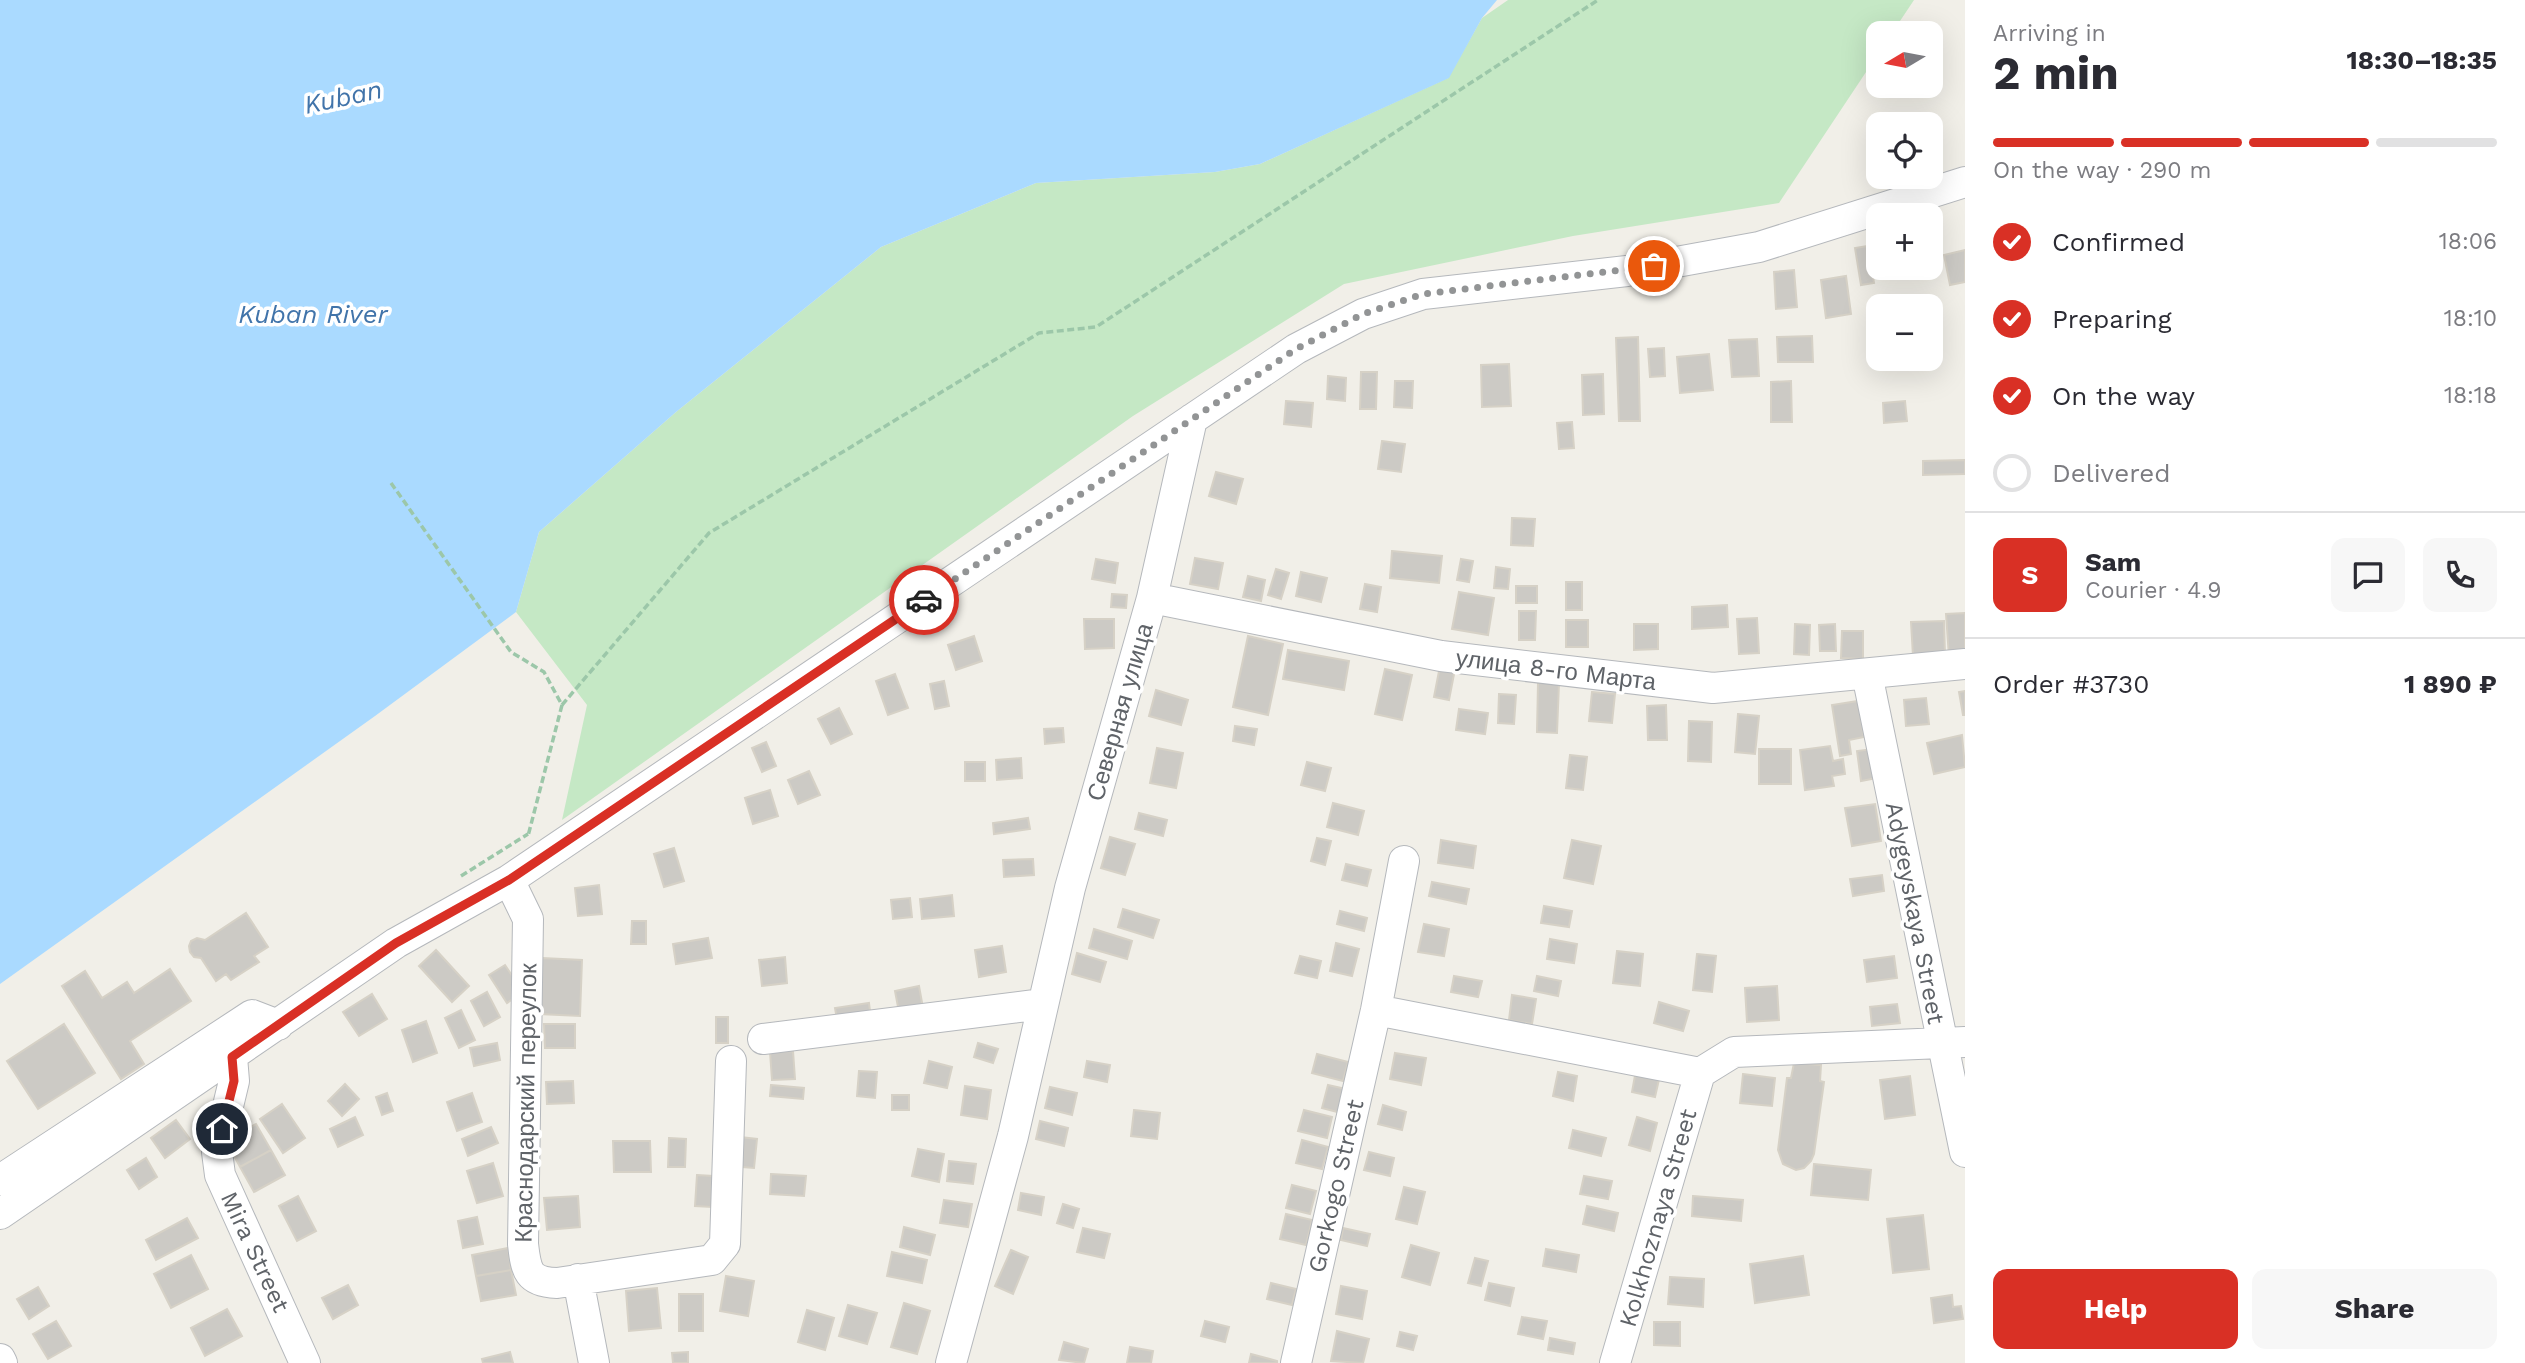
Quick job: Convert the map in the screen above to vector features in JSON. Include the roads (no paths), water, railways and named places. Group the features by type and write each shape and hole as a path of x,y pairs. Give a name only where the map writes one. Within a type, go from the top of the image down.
{"street":[{"path":"0,1214 396,943 517,875 1296,349 1363,314 1423,294 1627,271 1759,247 1965,182"},
{"name":"Северная улица","path":"951,1363 1013,1136 1070,888 1152,598 1192,419"},
{"name":"улица 8-го Марта","path":"1152,598 1441,656 1713,688 1965,664"},
{"name":"Adygeyskaya Street","path":"1867,674 1953,1042 1965,1152"},
{"name":"Gorkogo Street","path":"1296,1363 1376,1010 1404,861"},
{"name":"Краснодарский переулок","path":"517,875 528,919 523,1244 525,1264 532,1277 542,1282 578,1279 712,1260 725,1244 731,1061"},
{"path":"763,1039 1043,1004"},
{"path":"1376,1010 1700,1073 1734,1052 1953,1042"},
{"path":"0,1180 252,1015 278,1025"},
{"name":"Mira Street","path":"232,1057 234,1081 217,1152 220,1175 305,1363"},
{"name":"Kolkhoznaya Street","path":"1615,1363 1700,1073"},
{"path":"578,1279 594,1363"}],"water":[{"name":"Kuban River","path":"0,0 1497,0 1482,18 1449,78 1260,164 1215,172 1036,183 881,247 676,412 539,532 516,612 0,984"}],"water label":[{"name":"Kuban","path":"343,97"}]}
